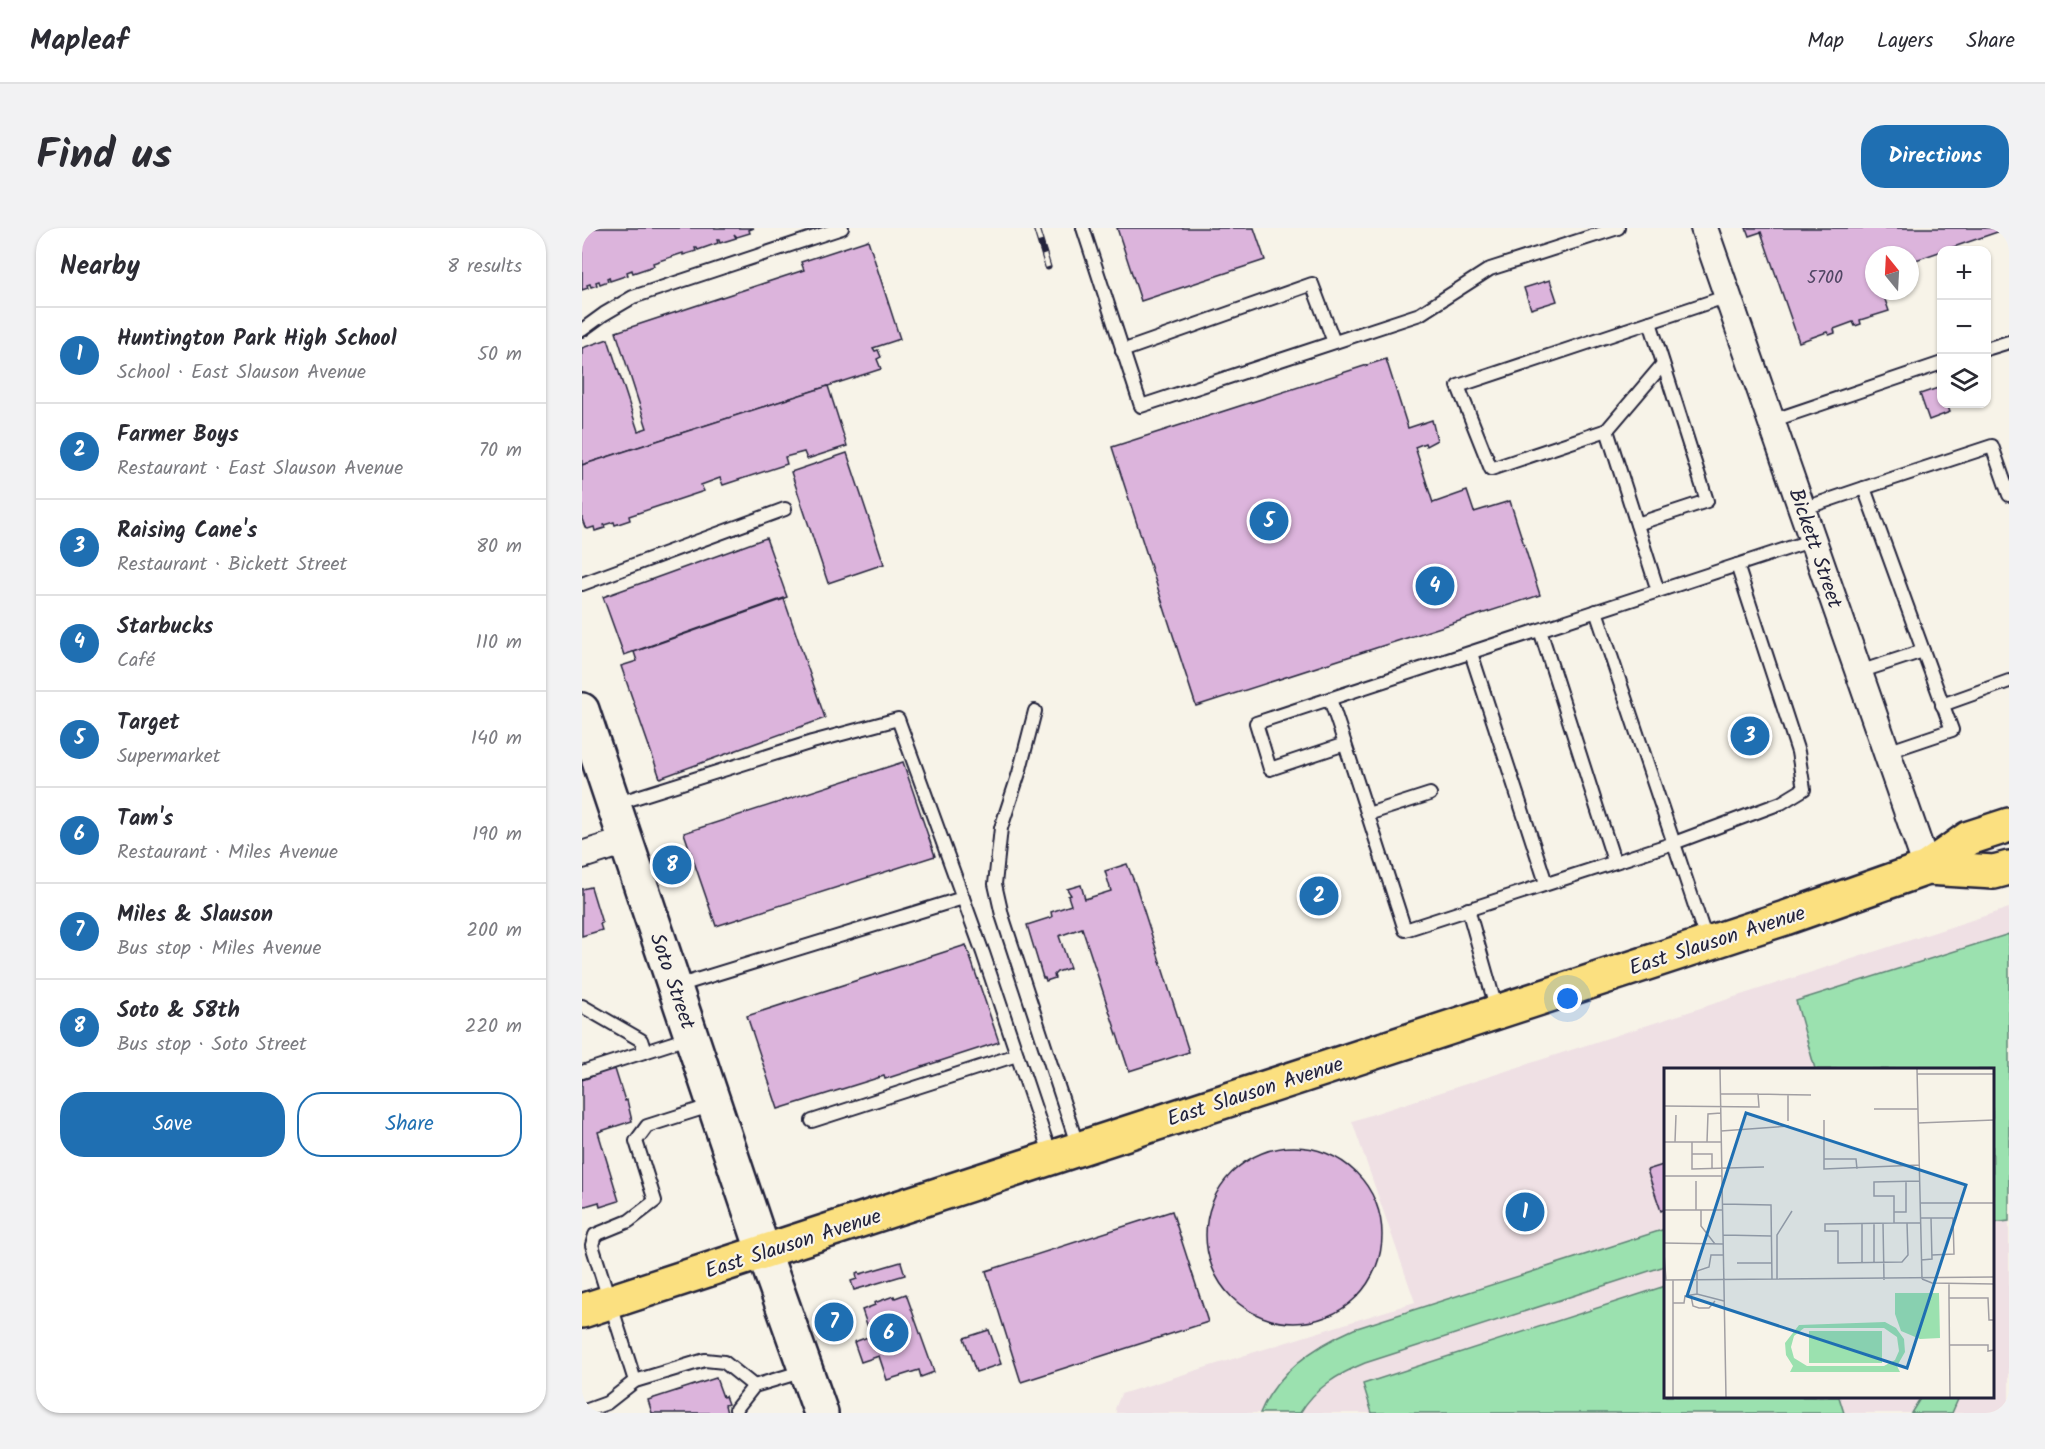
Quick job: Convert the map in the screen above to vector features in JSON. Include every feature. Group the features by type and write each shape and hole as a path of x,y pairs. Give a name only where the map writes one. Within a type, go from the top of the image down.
{"main road":[{"name":"Soto Street","path":"582,710 820,1413"},
{"name":"East Slauson Avenue","path":"597,1307 1708,943 1927,868 1969,838 2009,825"},
{"name":"East Slauson Avenue","path":"1927,868 1994,872 2009,868"}],"street":[{"name":"Bickett Street","path":"1704,228 1927,868"},
{"path":"582,855 626,841"}],"lane":[{"path":"582,330 633,297 842,228"},
{"path":"1083,228 1141,406 1419,314 1490,269 1618,228"},
{"path":"1122,351 1312,284 1334,342"},
{"path":"1663,364 1607,430 1491,469 1458,386 1728,296"},
{"path":"1637,524 1707,501 1650,322"},
{"path":"1991,347 2009,342"},
{"path":"1771,422 1937,364"},
{"path":"1607,430 1658,591"},
{"path":"1802,509 1992,446 2009,495"},
{"path":"1864,488 1952,730 1887,752"},
{"path":"582,584 785,509"},
{"path":"1345,744 1270,769 1256,723 1813,540"},
{"path":"1330,699 1405,930 1674,843 1781,803 1804,789 1798,752 1737,565"},
{"path":"1596,611 1708,943"},
{"path":"1540,630 1614,861"},
{"path":"1858,672 1923,651"},
{"path":"1471,653 1546,884"},
{"path":"1942,705 2009,681"},
{"path":"1035,711 1019,773 1001,828 995,884 1065,1153"},
{"path":"614,805 812,742 898,718 1017,1055 1065,1153"},
{"path":"1368,814 1430,794"},
{"path":"675,987 963,898"},
{"path":"1468,909 1497,1012"},
{"path":"582,1006 641,1040 645,1052"},
{"path":"582,1072 692,1037"},
{"path":"812,1121 1017,1055"},
{"path":"635,1381 597,1307 592,1245 595,1235 629,1221 655,1201 636,1141 647,1126 714,1104"},
{"path":"582,1412 609,1408 635,1381 705,1360 724,1362 754,1386"},
{"path":"737,1413 736,1409 754,1386 806,1370"}],"shaded area":[{"path":"2009,908 2009,1413 1117,1413 1115,1409 1121,1394 1415,1302 1352,1121"}],"green space":[{"path":"2009,934 2009,1221 1994,1223 1994,1068 1815,1068 1796,1001"},
{"path":"1664,1229 1664,1266 1365,1363 1320,1389 1300,1413 1260,1413 1276,1385 1299,1362 1325,1344 1354,1329"},
{"path":"1664,1286 1664,1398 1839,1398 1844,1413 1372,1413 1363,1384"},
{"path":"1920,1398 1959,1398 1952,1413 1911,1413"}],"building":[{"path":"582,228 754,228 749,230 750,233 737,237 734,234 736,238 720,243 717,240 718,243 698,250 695,248 696,251 653,263 654,266 633,273 632,270 627,272 628,275 610,281 609,277 608,281 600,284 599,281 596,282 597,285 591,287 590,284 587,285 588,288 582,290"},
{"path":"1117,228 1254,228 1265,260 1141,301"},
{"path":"1746,228 2009,228 1957,246 1937,246 1937,253 1919,259 1919,246 1865,246 1865,300 1885,300 1889,311 1860,320 1861,324 1855,326 1853,322 1834,329 1835,333 1829,335 1827,332 1799,342 1761,232 1749,236"},
{"path":"868,240 900,339 873,348 875,351 878,350 881,357 877,359 881,369 582,465 582,348 608,339 638,431 647,428 616,332 804,270 801,262"},
{"path":"1550,280 1557,301 1531,309 1524,288"},
{"path":"1386,359 1408,428 1432,420 1437,440 1426,446 1425,443 1415,447 1433,503 1467,491 1474,512 1510,501 1540,595 1196,706 1112,447"},
{"path":"828,386 847,446 807,459 804,452 785,457 787,464 723,485 720,478 701,485 704,491 629,516 630,520 615,525 614,522 604,525 605,528 595,531 594,527 588,529 585,527 582,519 582,465"},
{"path":"1937,388 1937,408 1948,408 1950,412 1929,420 1920,394"},
{"path":"847,453 884,564 828,583 791,472"},
{"path":"766,538 787,597 624,655 603,597"},
{"path":"784,599 825,718 660,778 621,666 637,661 634,652"},
{"path":"903,762 935,856 716,926 684,833"},
{"path":"1127,864 1189,1052 1129,1071 1082,928 1059,936 1070,968 1057,972 1054,975 1055,978 1046,981 1043,978 1027,925 1052,917 1051,912 1071,905 1068,896 1071,895 1067,889 1081,885 1085,899 1111,891 1105,871"},
{"path":"591,887 602,930 582,936 582,889"},
{"path":"966,945 999,1042 885,1079 884,1076 778,1109 747,1016"},
{"path":"612,1067 613,1070 615,1069 625,1101 627,1100 632,1121 598,1132 619,1201 600,1207 599,1202 582,1207 582,1080 591,1077 591,1074"},
{"path":"1294,1147 1311,1148 1328,1153 1356,1173 1376,1201 1381,1218 1381,1252 1376,1269 1356,1297 1328,1317 1311,1322 1294,1323 1277,1322 1260,1317 1232,1297 1212,1269 1207,1252 1206,1235 1207,1218 1212,1201 1232,1173 1260,1153 1277,1148"},
{"path":"1664,1165 1664,1210 1661,1211 1647,1170"},
{"path":"1172,1211 1208,1322 1021,1382 986,1271"},
{"path":"901,1262 905,1275 854,1290 851,1281 857,1279 856,1273 860,1274"},
{"path":"906,1294 934,1372 921,1377 919,1370 887,1380 879,1356 861,1362 854,1342 871,1336 862,1310 875,1305 874,1303"},
{"path":"989,1330 1001,1364 976,1372 964,1338"},
{"path":"716,1378 728,1404 725,1405 727,1413 652,1413 648,1400"}],"railway":[{"path":"1036,228 1048,267"}],"place":[{"name":"Target","path":"1269,521"},
{"name":"Starbucks","path":"1435,586"},
{"name":"Raising Cane's","path":"1750,736"},
{"name":"Soto & 58th","path":"672,865"},
{"name":"Farmer Boys","path":"1319,896"},
{"name":"Huntington Park High School","path":"1525,1212"},
{"name":"Miles & Slauson","path":"834,1322"},
{"name":"Tam's","path":"889,1333"}]}
